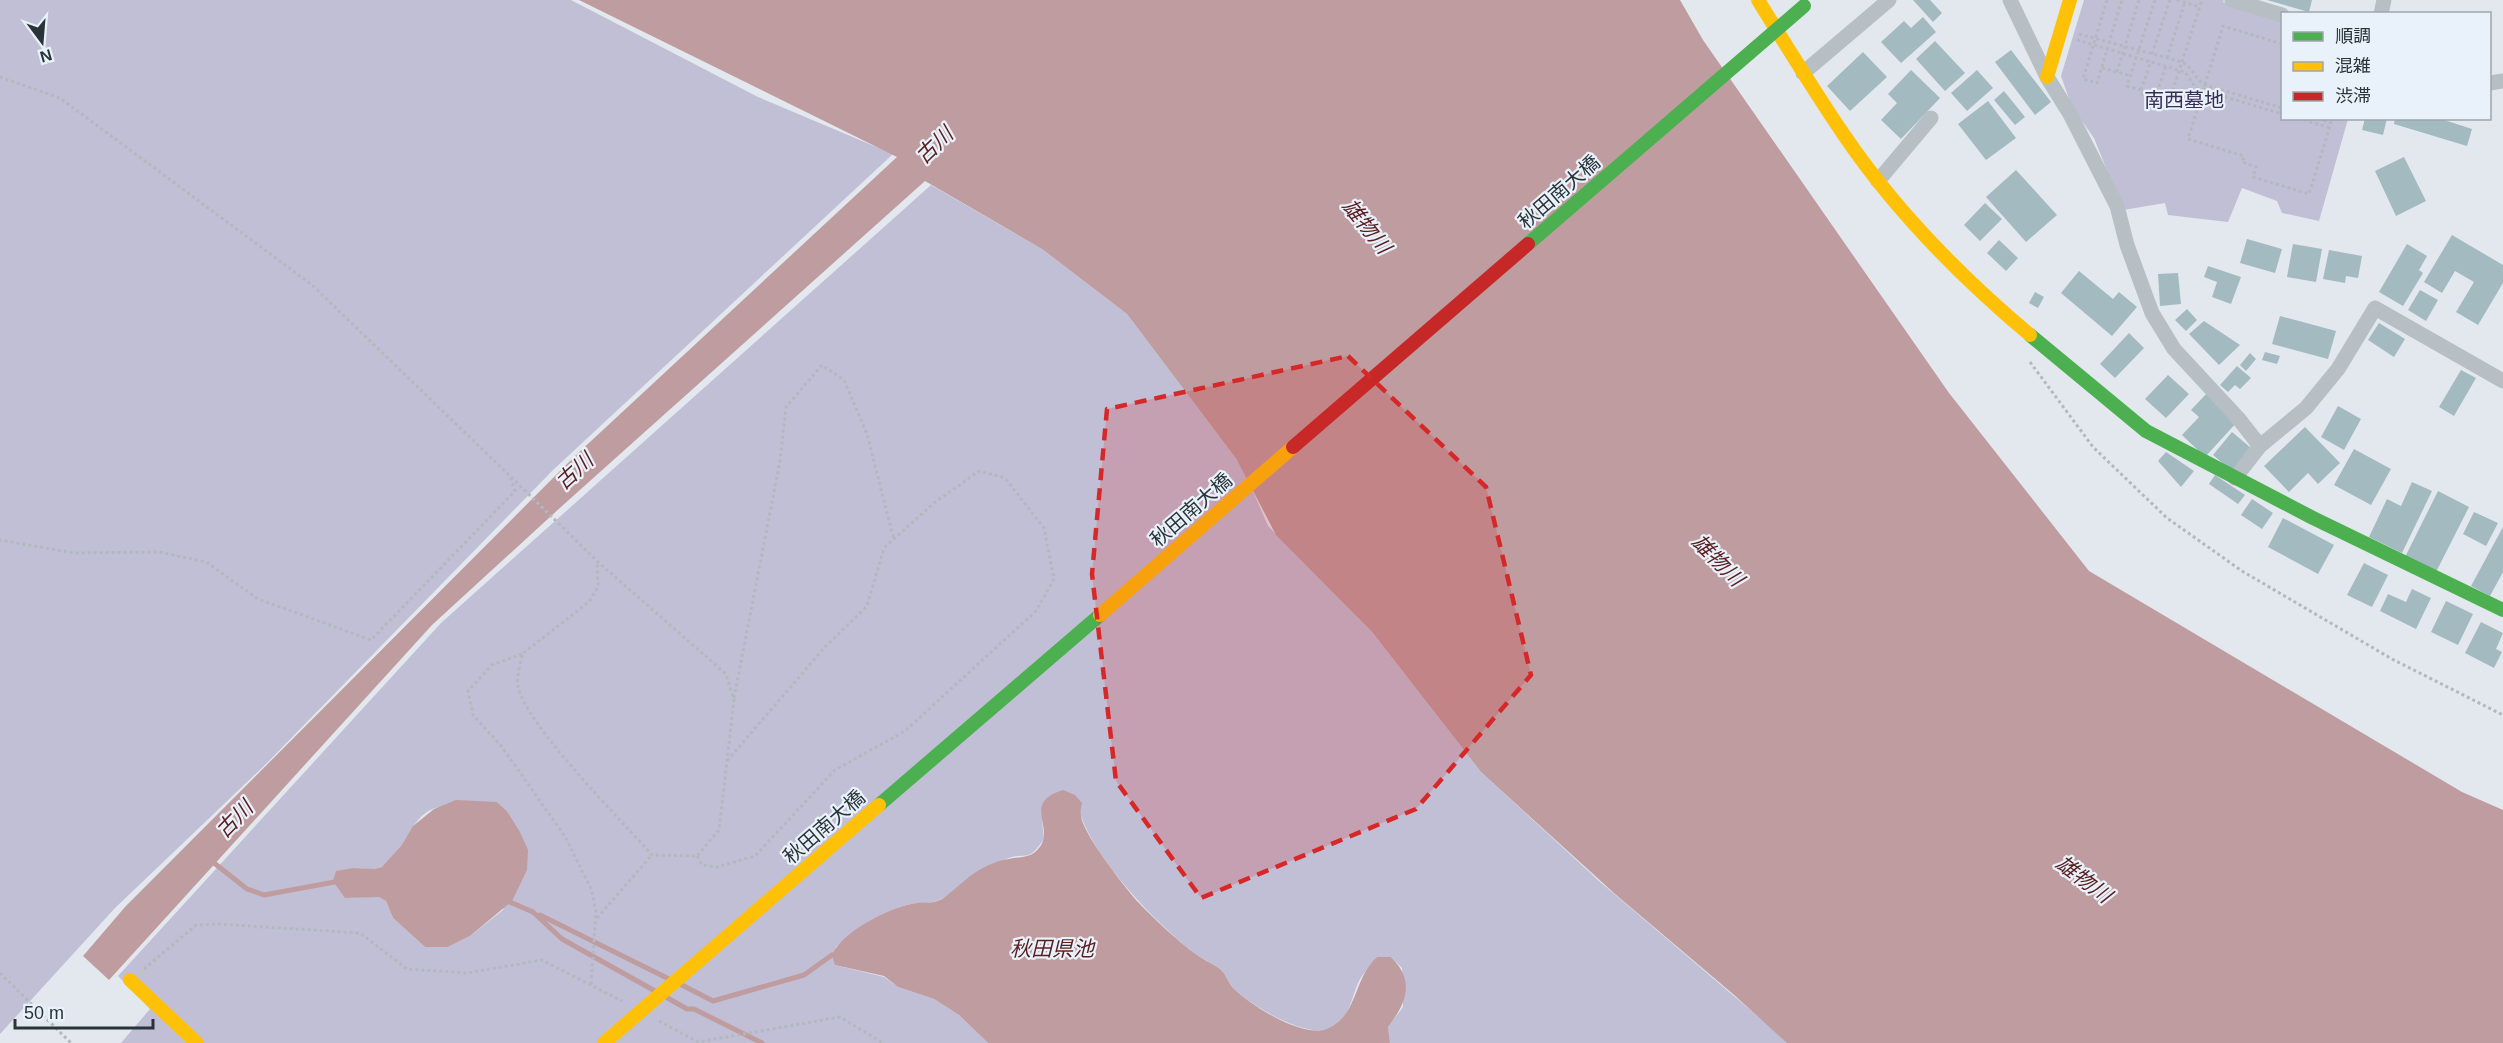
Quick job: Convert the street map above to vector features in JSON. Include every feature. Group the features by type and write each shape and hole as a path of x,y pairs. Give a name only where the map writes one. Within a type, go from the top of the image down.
{"street":[{"path":"1758,0 1844,136 1878,182 1913,222 1983,296 2146,431 2235,478 2503,610"},
{"path":"1803,73 1889,0"},
{"path":"2010,0 2047,77 2070,114 2117,206 2127,245 2152,313 2174,349 2231,410 2260,446"},
{"path":"2047,77 2070,0"},
{"path":"2232,0 2281,14"},
{"name":"秋田南大橋","path":"604,1043 1807,3"},
{"path":"1878,182 1931,118"},
{"path":"2235,478 2260,446 2312,400 2338,369 2375,308 2503,381"},
{"path":"130,980 196,1043"}],"path":[{"path":"2107,0 2083,79 2097,83 2122,0"},
{"path":"2117,72 2139,0"},
{"path":"2141,90 2127,86 2155,0"},
{"path":"2152,54 2170,0"},
{"path":"2177,0 2200,7"},
{"path":"2151,61 2141,90 2143,96 2169,102 2202,0"},
{"path":"2167,58 2185,2"},
{"path":"2281,43 2223,26 2188,139 2244,156 2242,162 2256,167 2253,177 2309,194 2331,123 2320,120"},
{"path":"2074,33 2096,37 2182,62 2191,67 2205,85 2281,107"},
{"path":"2072,39 2180,70 2185,72 2196,88 2281,113"},
{"path":"2155,99 2166,66"},
{"path":"2102,68 2131,76"},
{"path":"0,77 60,98 312,285 564,531 726,674 734,700"},
{"path":"2304,120 2330,128"},
{"path":"2029,361 2093,447 2167,518 2242,571 2392,659 2503,715"},
{"path":"697,856 719,830 734,700 780,461 786,407 822,365 844,380 867,434 894,540"},
{"path":"697,856 702,866 717,867 756,856 835,770 905,731 1036,611 1054,579 1044,528 1005,478 980,471 934,502 884,549 867,606 824,648 727,761"},
{"path":"0,540 74,553 159,552 206,562 258,599 370,640 515,491 510,476"},
{"path":"591,985 596,919 592,891 566,838 502,747 473,715 468,691 492,664 522,654 589,602 598,586 597,561"},
{"path":"522,654 518,685 529,712 555,746 652,855 697,856"},
{"path":"596,919 652,855"},
{"path":"130,980 196,925 217,924 360,933 407,969 467,974 542,960 630,1006"},
{"path":"0,973 71,1043"},
{"path":"650,1016 699,1042 840,1017 883,1043"}],"highlighted area":[{"path":"1348,356 1486,487 1531,675 1416,809 1201,898 1116,781 1092,574 1107,409"}],"green space":[{"path":"0,0 571,0 758,97 893,154 553,470 264,766 115,908 0,1034"},
{"name":"南西墓地","path":"2084,0 2224,0 2223,2 2281,21 2281,120 2348,120 2319,221 2282,213 2277,201 2242,188 2228,222 2168,215 2165,203 2123,210 2094,138 2072,107 2061,76"},
{"path":"931,185 1042,249 1127,314 1243,468 1268,526 1372,632 1481,772 1599,881 1789,1043 1390,1043 1388,1027 1403,1007 1402,968 1391,957 1377,957 1362,976 1348,1010 1340,1021 1326,1029 1316,1030 1291,1024 1263,1010 1241,995 1233,988 1220,969 1196,954 1162,925 1113,871 1089,834 1081,816 1042,820 1044,839 1034,852 998,863 938,900 907,905 887,912 836,947 835,965 884,977 898,987 934,999 959,1015 988,1043 121,1043 150,1009 118,976 441,623","holes":["497,802 507,811 519,830 503,910 470,936 448,947 425,947 393,918 386,901 379,896 345,898 354,868 382,867 390,861 419,819 435,808"]}],"water":[{"path":"579,0 1680,0 1703,40 1949,393 2089,571 2462,792 2503,810 2503,1043 1787,1043 1615,894 1481,772 1372,632 1276,535 1237,460 1127,314 1042,249 925,181 432,625 109,980 83,956 125,907 576,455 897,157"},
{"name":"秋田県池","path":"1063,790 1075,795 1082,803 1081,816 1089,835 1115,874 1139,903 1165,929 1199,957 1220,969 1233,988 1241,995 1277,1018 1304,1029 1316,1031 1326,1029 1344,1016 1363,976 1377,957 1391,957 1403,975 1406,992 1400,1009 1388,1027 1390,1043 988,1043 959,1015 934,999 898,987 884,976 835,965 832,955 837,946 855,930 878,916 915,903 938,901 972,875 995,862 1035,852 1042,844 1044,835 1041,810 1043,803 1050,796"},
{"path":"456,800 497,802 507,811 528,850 527,870 512,901 470,936 448,947 425,947 393,918 386,901 379,897 345,898 333,881 336,871 382,867 401,846 413,826 434,809"}],"building":[{"path":"1913,0 1930,0 1942,13 1933,22"},
{"path":"2267,0 2312,0 2309,12"},
{"path":"1923,17 1936,32 1901,63 1881,42 1904,21 1911,28"},
{"path":"1935,41 1965,73 1945,91 1916,59"},
{"path":"2011,50 2051,102 2035,115 1995,62"},
{"path":"1863,52 1887,77 1850,111 1827,86"},
{"path":"1911,70 1940,98 1901,139 1881,120 1897,103 1888,94"},
{"path":"1977,70 1993,88 1967,111 1951,93"},
{"path":"2004,91 2025,117 2015,125 1994,100"},
{"path":"1988,101 2016,138 1986,160 1958,124"},
{"path":"2364,120 2387,120 2383,135 2362,130"},
{"path":"2395,120 2444,120 2472,129 2467,146 2394,124"},
{"path":"2404,157 2426,201 2396,216 2375,171"},
{"path":"2016,170 2057,215 2026,242 1986,197"},
{"path":"1985,203 2002,219 1980,241 1964,225"},
{"path":"2452,235 2503,265 2503,283 2478,325 2456,312 2474,282 2455,271 2442,293 2424,282"},
{"path":"2247,239 2282,249 2275,273 2240,263"},
{"path":"1999,240 2018,258 2006,271 1987,253"},
{"path":"2293,244 2322,249 2316,282 2287,277"},
{"path":"2407,244 2427,256 2419,270 2423,273 2403,306 2379,292"},
{"path":"2329,250 2362,256 2358,278 2346,276 2345,283 2323,279"},
{"path":"2208,266 2241,277 2231,304 2212,297 2217,282 2204,277"},
{"path":"2079,271 2113,299 2119,292 2137,307 2112,336 2061,293"},
{"path":"2178,273 2181,304 2160,306 2158,274"},
{"path":"2420,290 2438,300 2426,321 2408,310"},
{"path":"2035,292 2044,297 2038,308 2029,303"},
{"path":"2187,309 2197,320 2186,331 2175,320"},
{"path":"2280,316 2336,331 2328,359 2272,344"},
{"path":"2204,321 2240,345 2219,365 2189,334"},
{"path":"2379,323 2405,339 2394,357 2368,340"},
{"path":"2129,333 2144,348 2115,378 2100,364"},
{"path":"2265,352 2280,356 2277,364 2262,360"},
{"path":"2250,353 2256,359 2246,371 2240,365"},
{"path":"2237,366 2251,378 2240,389 2235,385 2228,392 2220,385"},
{"path":"2461,370 2476,378 2454,416 2439,407"},
{"path":"2168,375 2189,394 2166,418 2145,399"},
{"path":"2208,392 2238,421 2205,457 2182,435 2199,417 2191,410"},
{"path":"2338,406 2361,419 2344,450 2321,437"},
{"path":"2305,427 2340,463 2318,484 2308,473 2289,492 2264,466"},
{"path":"2232,432 2251,448 2232,471 2213,455"},
{"path":"2354,449 2391,469 2371,505 2334,485"},
{"path":"2166,452 2194,471 2181,487 2158,461"},
{"path":"2215,475 2245,495 2238,504 2209,484"},
{"path":"2412,482 2432,491 2402,553 2369,537 2387,499 2401,506"},
{"path":"2438,491 2469,507 2436,572 2405,557"},
{"path":"2252,499 2273,513 2262,529 2241,515"},
{"path":"2474,512 2498,523 2486,546 2463,534"},
{"path":"2283,518 2334,545 2318,574 2268,547"},
{"path":"2503,527 2503,572 2490,596 2471,586"},
{"path":"2364,563 2388,575 2372,607 2347,595"},
{"path":"2412,589 2431,598 2416,629 2380,611 2388,594 2406,602"},
{"path":"2446,601 2473,614 2458,645 2431,632"},
{"path":"2481,622 2503,633 2496,649 2502,652 2494,668 2465,653"}],"waterway":[{"path":"209,859 247,889 264,895 340,881"},
{"path":"505,900 533,912 562,939 655,991"},
{"path":"540,915 671,980"},
{"path":"680,984 713,1001 804,975 832,955"},
{"path":"666,997 762,1043"}],"traffic: fast":[{"path":"1528,244 1804,6"},
{"path":"2030,335 2146,431 2313,518 2503,610"},
{"path":"879,805 1100,615"}],"traffic: slow":[{"path":"1758,0 1833,118 1885,190 1954,266 2030,335"},
{"path":"2047,77 2070,0"},
{"path":"1100,615 1293,447"},
{"path":"604,1043 879,805"},
{"path":"130,980 197,1043"}],"traffic: jam":[{"path":"1293,447 1528,244"}],"water label":[{"name":"古川","path":"934,145"},
{"name":"雄物川","path":"1367,226"},
{"name":"古川","path":"574,471"},
{"name":"雄物川","path":"1718,560"},
{"name":"古川","path":"234,819"},
{"name":"雄物川","path":"2084,879"}]}
